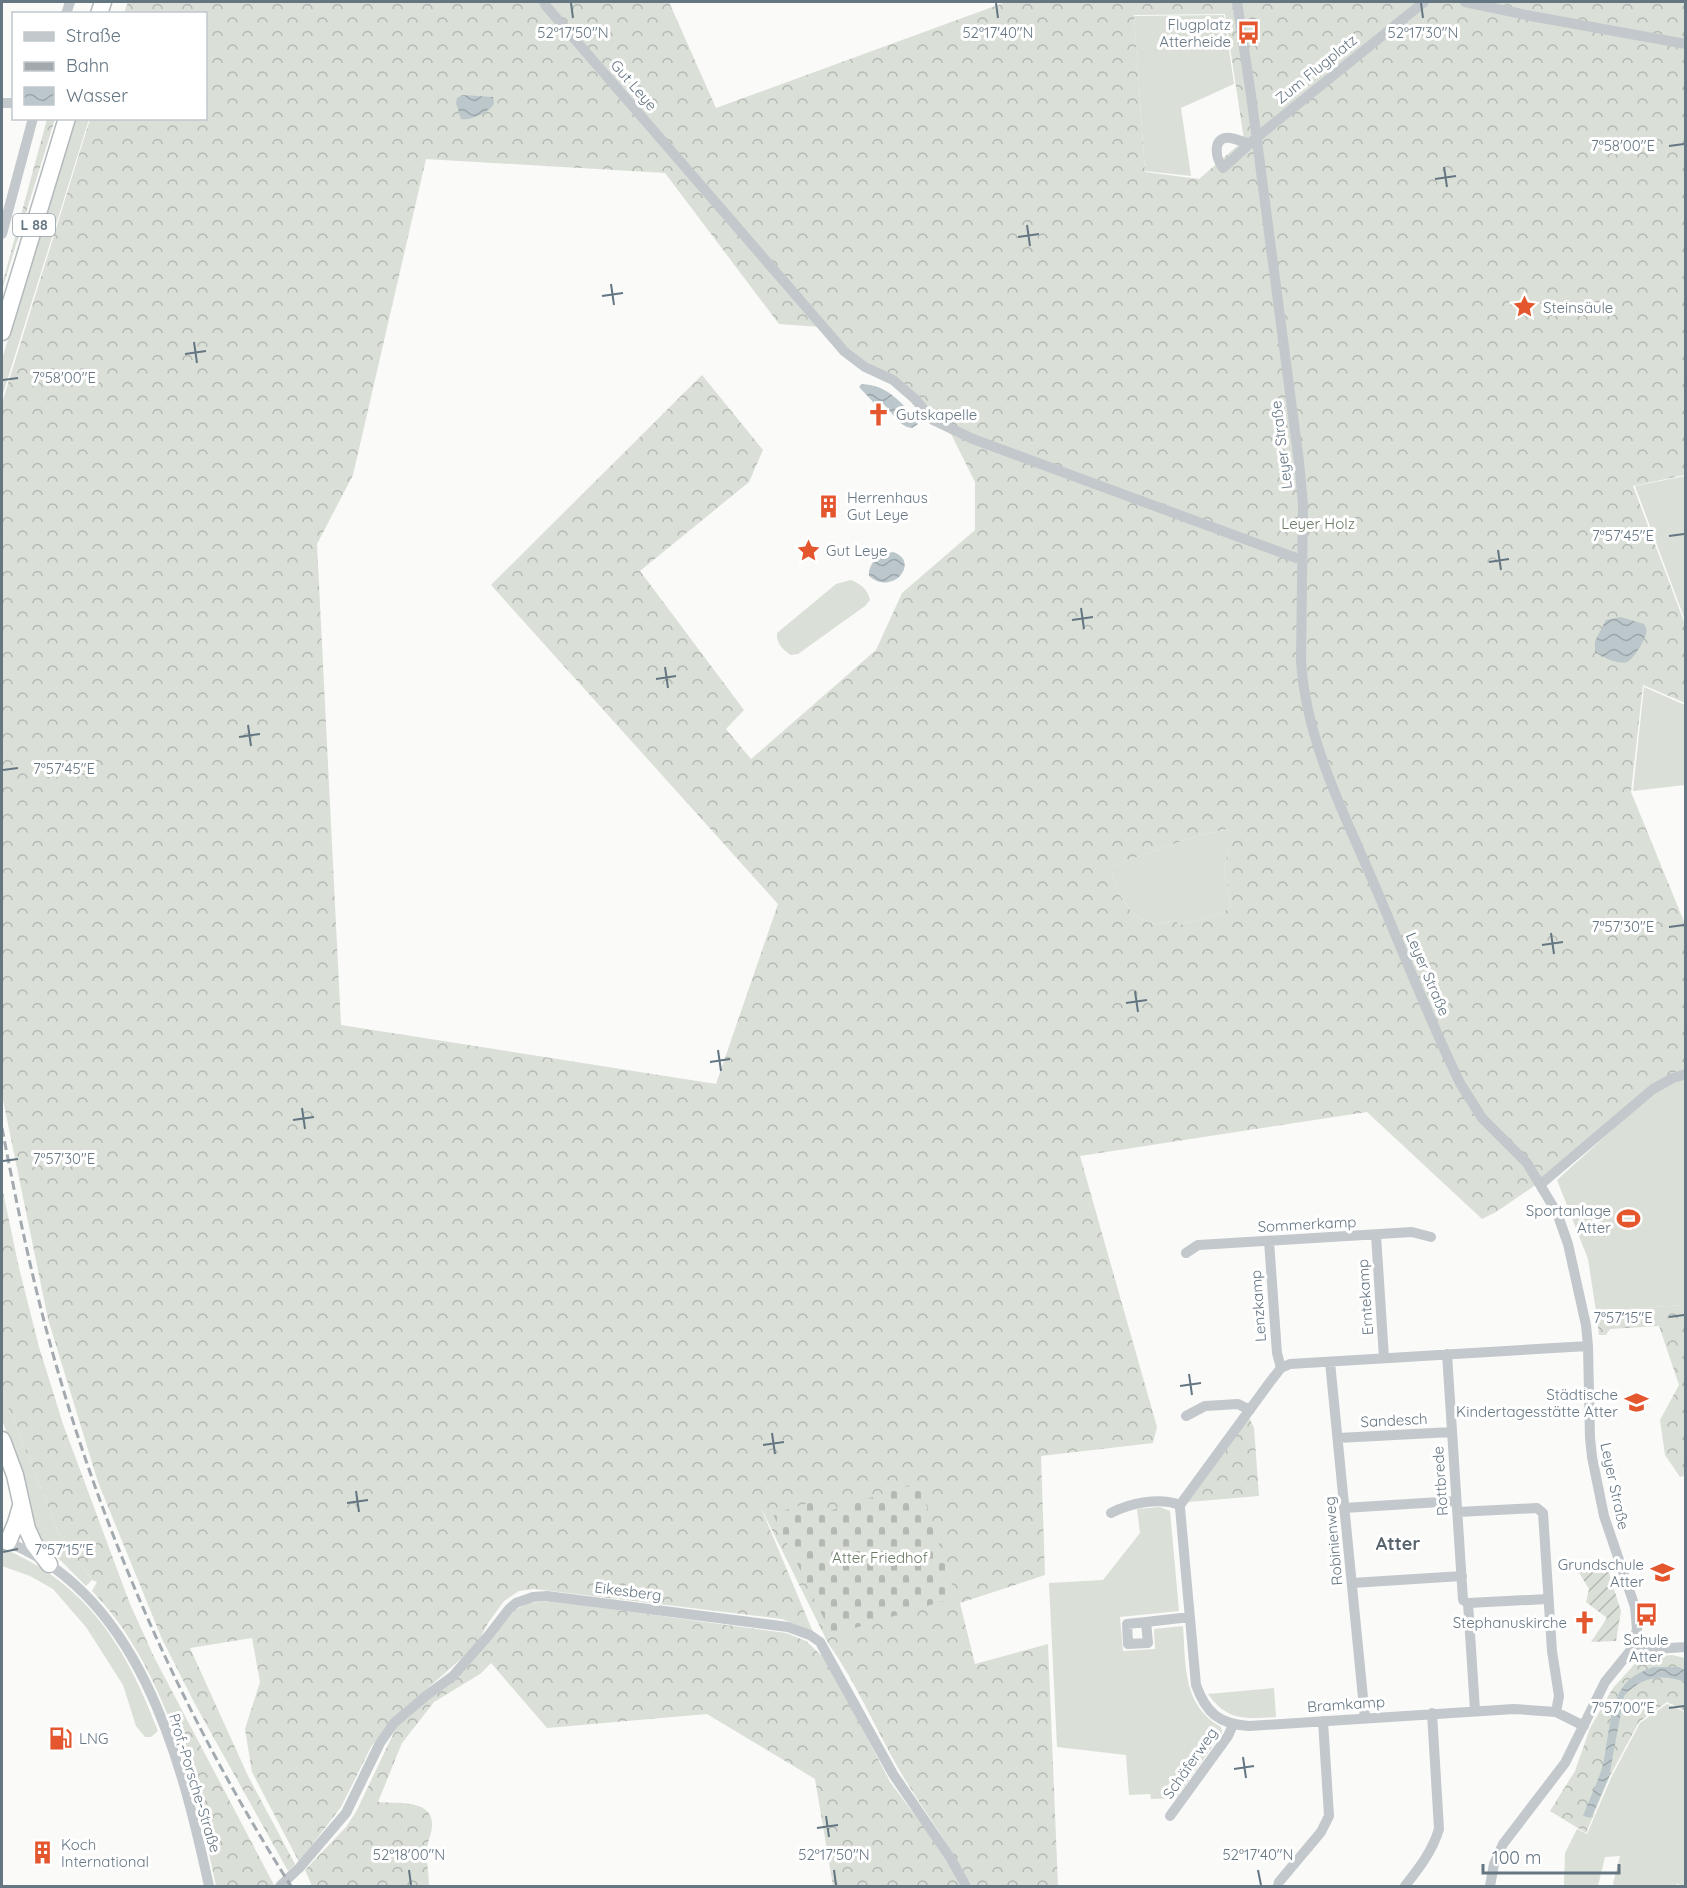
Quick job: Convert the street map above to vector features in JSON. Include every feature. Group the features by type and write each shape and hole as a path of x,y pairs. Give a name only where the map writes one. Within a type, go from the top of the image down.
{"highway":[{"name":"L 88","path":"2,332 66,120"},
{"path":"2,1440 15,1475 27,1529 34,1544 49,1564"},
{"path":"5,1541 16,1523 22,1505"}],"street":[{"name":"Gut Leye","path":"546,2 546,6 844,351 865,367 894,380 933,420 973,439 1296,558"},
{"name":"Leyer Straße","path":"1237,2 1253,141 1299,462 1303,504 1301,661 1302,679 1313,733 1333,786 1460,1083 1482,1118 1527,1163 1557,1213 1568,1244 1582,1303 1588,1346 1592,1457 1604,1516 1635,1607 1637,1629 1634,1644"},
{"name":"Zum Flugplatz","path":"1253,141 1424,2"},
{"path":"1465,2 1686,44"},
{"path":"2,234 32,120"},
{"path":"1541,1184 1653,1089 1686,1074"},
{"name":"Sommerkamp","path":"1186,1252 1198,1245 1412,1232 1431,1237"},
{"name":"Erntekamp","path":"1376,1235 1384,1358"},
{"name":"Lenzkamp","path":"1269,1241 1277,1353 1281,1368"},
{"path":"1233,1725 1214,1716 1201,1698 1196,1685 1180,1505 1281,1368 1290,1364 1588,1346"},
{"name":"Rottbrede","path":"1447,1354 1463,1600 1468,1603 1474,1710"},
{"name":"Robinienweg","path":"1330,1362 1365,1718"},
{"path":"1186,1416 1204,1406 1238,1404 1250,1410"},
{"name":"Sandesch","path":"1338,1438 1452,1432"},
{"path":"1111,1513 1125,1506 1169,1501 1180,1505"},
{"path":"1344,1508 1457,1506 1537,1508 1543,1513 1552,1651 1559,1696 1556,1712"},
{"name":"Prof.-Porsche-Straße","path":"5,1541 49,1564 86,1595 107,1619 128,1649 158,1711 180,1775 209,1887"},
{"path":"1352,1583 1462,1576"},
{"name":"Eikesberg","path":"280,1887 300,1867 345,1813 380,1743 394,1723 453,1676 516,1603 533,1597 547,1596 788,1627 810,1635 820,1642 893,1774 951,1859 966,1887"},
{"path":"1468,1603 1548,1599"},
{"path":"1146,1622 1148,1642 1128,1644 1127,1624 1190,1617"},
{"path":"1490,1887 1494,1864 1503,1844 1565,1763 1605,1682 1634,1644 1654,1649 1686,1647"},
{"name":"Bramkamp","path":"1233,1725 1514,1709 1556,1712 1584,1726"},
{"path":"1405,1887 1429,1856 1439,1829 1432,1713"},
{"path":"1278,1887 1321,1832 1329,1816 1323,1721"},
{"name":"Schäferweg","path":"1170,1816 1228,1736 1233,1725"}],"green space":[{"name":"Leyer Holz","path":"128,2 669,2 716,108 1006,2 1685,2 1685,475 1633,486 1685,624 1685,703 1643,685 1631,792 1685,924 1685,1072 1672,1077 1546,1178 1482,1219 1367,1112 1080,1156 1157,1427 1153,1443 1041,1456 1045,1575 960,1603 975,1664 1048,1644 1058,1886 972,1886 901,1773 828,1643 761,1508 813,1632 782,1619 534,1589 519,1591 504,1601 488,1623 476,1646 390,1721 371,1747 341,1807 299,1862 252,1772 245,1729 260,1682 252,1638 190,1648 248,1776 295,1864 288,1871 196,1706 162,1639 98,1482 48,1319 2,1095 2,403 90,120 207,120 207,12 124,12","holes":["1225,14 1244,140 1199,179 1145,172 1134,15","426,159 665,173 779,324 821,327 945,422 975,482 975,530 902,593 876,650 751,759 726,729 744,710 640,571 749,482 763,450 702,375 491,585 778,904 716,1084 341,1025 317,544 353,475","1228,829 1229,846 1224,870 1231,906 1221,914 1179,925 1175,920 1151,923 1136,915 1118,892 1114,883 1112,866 1193,837"]},
{"path":"1224,15 1234,84 1181,108 1191,176 1145,171 1134,16"},
{"path":"47,120 55,120 2,290"},
{"path":"75,120 89,120 2,397 2,359"},
{"path":"1686,476 1685,620 1635,486"},
{"path":"851,580 861,585 868,593 870,600 865,606 798,654 791,655 783,648 779,643 777,633 836,584"},
{"path":"1644,687 1685,705 1685,785 1633,791"},
{"path":"1229,829 1229,846 1224,870 1231,906 1221,914 1179,925 1175,920 1154,924 1136,915 1118,892 1114,883 1112,866 1193,837"},
{"name":"Sportanlage Atter","path":"1685,1078 1685,1305 1596,1311 1588,1259 1557,1180 1653,1093"},
{"path":"2,1187 39,1347 63,1424 130,1604 154,1657 273,1886 216,1886 187,1769 157,1690 139,1654 117,1620 92,1591 97,1582 92,1580 59,1534 2,1392"},
{"path":"1685,1305 1686,1475 1680,1477 1665,1455 1660,1420 1679,1385 1659,1326 1610,1329 1606,1335 1599,1335 1596,1311"},
{"path":"2,1392 59,1534 92,1580 86,1586 39,1539 33,1528 22,1473 2,1420"},
{"path":"1249,1417 1254,1428 1259,1496 1188,1502"},
{"name":"Atter Friedhof","path":"919,1482 956,1597 832,1635 773,1514 812,1502 817,1515"},
{"path":"1160,1507 1170,1511 1179,1611 1120,1617 1123,1651 1155,1649 1154,1629 1183,1626 1188,1683 1199,1707 1208,1718 1221,1727 1222,1733 1176,1798 1151,1799 1150,1794 1129,1795 1126,1755 1057,1747 1049,1583 1103,1580 1140,1533 1137,1509"},
{"path":"2,1548 32,1563 58,1580 81,1600 100,1622 117,1646 146,1700 158,1731 151,1737 145,1737 136,1726 123,1685 86,1627 53,1589 30,1576 2,1566"},
{"path":"1607,1567 1621,1611 1616,1641 1591,1642 1607,1618 1586,1602 1589,1589 1578,1571"},
{"path":"551,1601 786,1633 806,1641 822,1656 836,1677 890,1782 923,1826 960,1886 833,1886 815,1779 707,1714 547,1728 491,1663 480,1674 434,1702 402,1743 378,1802 420,1806 431,1816 432,1828 427,1853 429,1886 312,1886 305,1870 346,1827 356,1812 398,1724 480,1650 515,1610 530,1603"},
{"path":"1672,1655 1685,1658 1685,1711 1667,1702 1639,1722 1610,1776 1586,1833 1550,1811 1575,1771 1590,1728 1613,1688 1640,1658"},
{"path":"1274,1688 1276,1717 1246,1718 1230,1714 1215,1703 1208,1694"},
{"path":"1667,1704 1685,1712 1685,1886 1677,1884 1675,1886 1615,1886 1613,1884 1620,1856 1605,1857 1598,1886 1564,1886 1565,1853 1577,1829 1587,1834 1611,1778 1640,1723"}],"water":[{"path":"462,95 493,97 494,104 479,116 461,119 456,103 457,98"},
{"path":"862,384 880,388 894,397 918,424 912,428 907,427 880,401 875,404 859,387"},
{"path":"893,552 901,556 904,562 904,569 895,580 878,581 869,576 870,567 879,555"},
{"path":"1621,617 1644,624 1646,628 1646,634 1636,654 1623,663 1610,660 1595,652 1595,641 1606,620"},
{"path":"1653,1667 1679,1667 1685,1670 1685,1682 1660,1677 1652,1678 1637,1685 1624,1696 1609,1777 1591,1818 1583,1816 1602,1768 1612,1712 1620,1691 1632,1678"}],"railway":[{"path":"2,1128 50,1345 103,1509 157,1639 187,1703 254,1826 291,1886"}],"place":[{"name":"Flugplatz Atterheide","path":"1249,33"},
{"name":"Steinsäule","path":"1525,307"},
{"name":"Gutskapelle","path":"878,414"},
{"name":"Herrenhaus Gut Leye","path":"829,506"},
{"name":"Gut Leye","path":"808,550"},
{"name":"Sportanlage Atter","path":"1629,1219"},
{"name":"Städtische Kindertagesstätte Atter","path":"1636,1403"},
{"name":"Grundschule Atter","path":"1662,1573"},
{"name":"Schule Atter","path":"1646,1615"},
{"name":"Stephanuskirche","path":"1585,1622"},
{"name":"LNG","path":"61,1738"},
{"name":"Koch International","path":"43,1853"}],"district":[{"name":"Atter","path":"1398,1543"}]}
